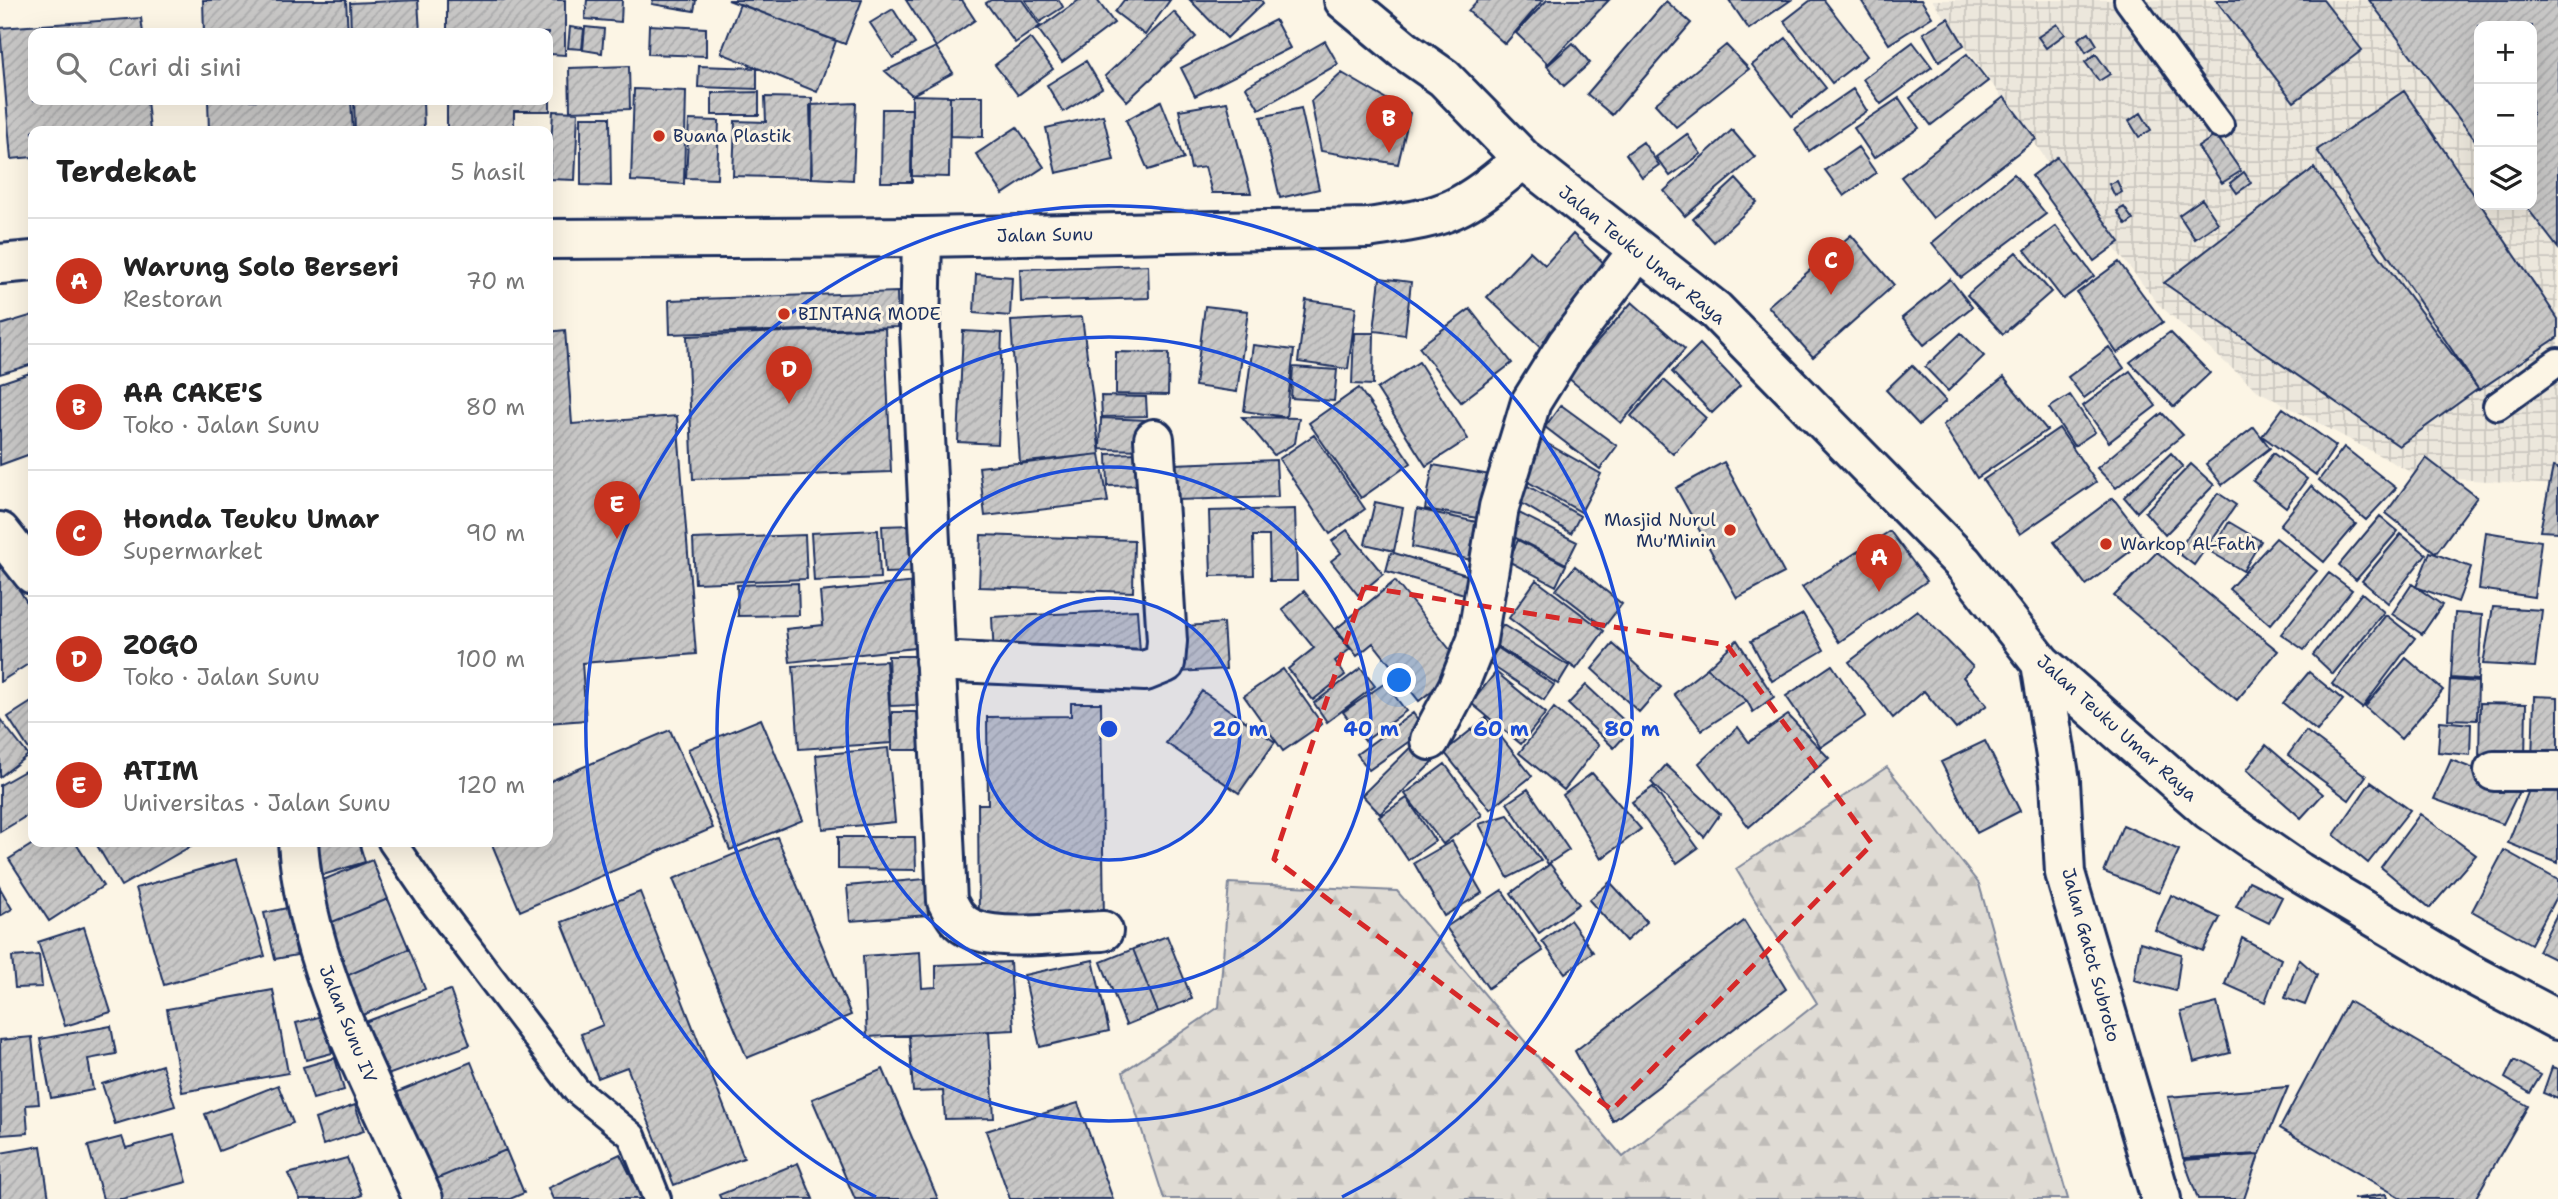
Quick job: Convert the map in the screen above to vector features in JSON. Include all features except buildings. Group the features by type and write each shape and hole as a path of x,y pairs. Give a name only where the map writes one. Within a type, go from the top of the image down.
{"street":[{"name":"Jalan Teuku Umar Raya","path":"1348,1 1404,50 1432,85 1483,121 1523,159 1715,310 1963,563 2041,663 2209,810 2299,872 2394,929 2558,1020"},
{"name":"Jalan Sunu","path":"553,239 922,237 1368,228 1415,220 1452,209 1483,192 1523,159"},
{"path":"922,237 920,331 947,901 954,916 970,928 995,935 1103,931"},
{"path":"1430,740 1458,687 1477,640 1499,507 1531,402 1567,344 1638,251"},
{"path":"0,264 28,261"},
{"path":"935,661 1146,671 1165,663 1167,641 1154,439"},
{"path":"0,531 28,567"},
{"name":"Jalan Gatot Subroto","path":"2041,663 2060,781 2065,873 2145,1155 2161,1199"},
{"path":"2494,771 2558,771"},
{"name":"Jalan Sunu IV","path":"298,847 302,889 316,944 363,1066 423,1199"}],"lane":[{"path":"2128,0 2220,125"},
{"path":"2497,406 2558,362"},
{"path":"395,847 431,899 576,1090 632,1136 657,1199"}],"highlighted area":[{"path":"1364,587 1727,645 1872,844 1612,1110 1274,859"}],"shaded area":[{"path":"1932,0 2558,0 2558,485 2420,477 2258,391 2159,305 2058,176"}],"green space":[{"path":"1887,767 1979,884 2068,1199 1164,1199 1123,1072 1219,1007 1229,883 1397,891 1623,1157 1817,1003 1736,869"}],"place":[{"name":"Buana Plastik","path":"659,136"},
{"name":"AA CAKE'S","path":"1389,153"},
{"name":"Honda Teuku Umar","path":"1831,295"},
{"name":"BINTANG MODE","path":"784,314"},
{"name":"ZOGO","path":"789,404"},
{"name":"Masjid Nurul Mu'Minin","path":"1730,530"},
{"name":"ATIM","path":"617,539"},
{"name":"Warkop Al-Fath","path":"2106,544"},
{"name":"Warung Solo Berseri","path":"1879,592"}]}
